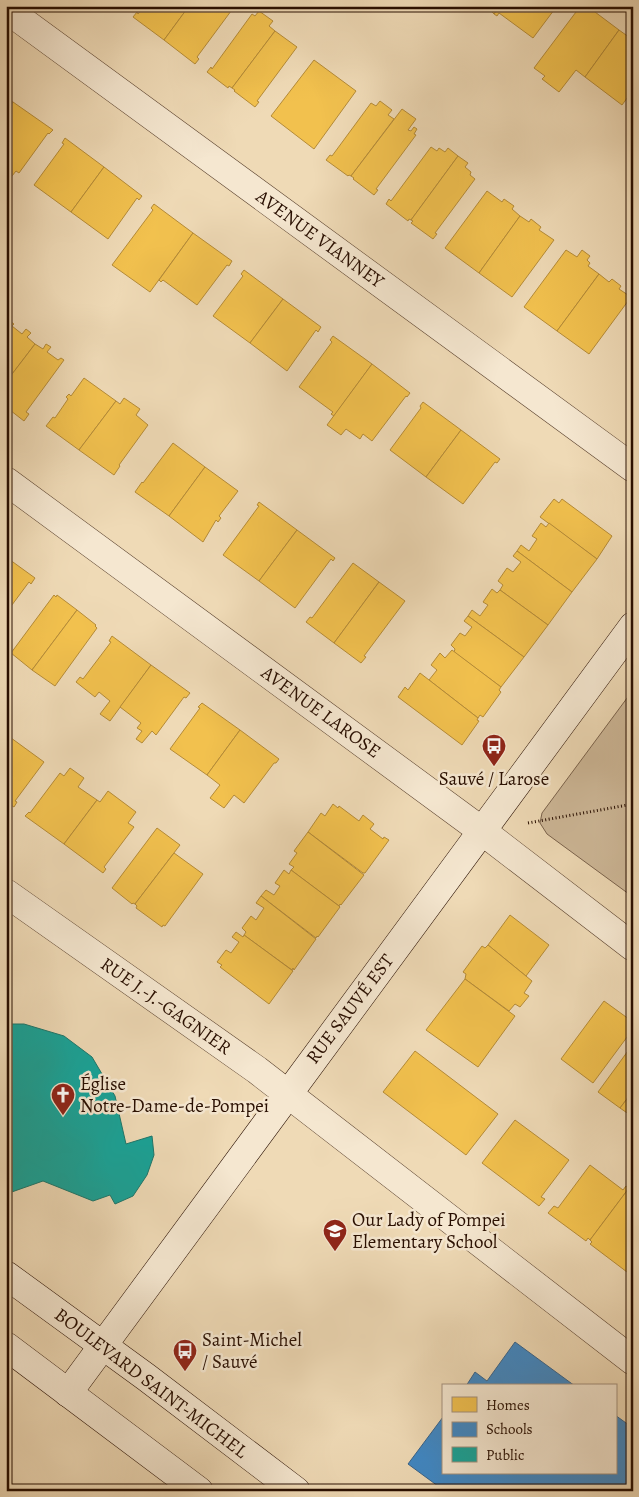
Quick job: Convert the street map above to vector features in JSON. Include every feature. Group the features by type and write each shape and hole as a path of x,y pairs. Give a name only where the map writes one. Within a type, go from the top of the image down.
{"street":[{"name":"AVENUE VIANNEY","path":"6,9 633,468"},
{"name":"AVENUE LAROSE","path":"6,481 482,831 633,947"},
{"name":"RUE SAUVÉ EST","path":"68,1393 633,626"},
{"name":"RUE J.-J.-GAGNIER","path":"6,893 257,1070 633,1361"},
{"name":"BOULEVARD SAINT-MICHEL","path":"6,1275 104,1346 296,1491"},
{"path":"6,1346 199,1491"}],"path":[{"path":"482,831 633,804"},
{"path":"6,1424 6,1440"}],"shaded area":[{"path":"633,690 633,897 547,834 540,823 542,813"}],"building: Homes":[{"path":"144,6 189,6 164,40 133,17"},
{"path":"189,6 234,7 197,57 199,59 195,64 164,40"},
{"path":"490,6 500,6 494,14 492,12 494,9"},
{"path":"500,6 557,6 533,38 499,13 497,16 494,14"},
{"path":"576,6 587,6 619,30 585,77 576,70 559,92 542,79 545,76 534,68 576,12 573,10"},
{"path":"259,11 273,21 269,26 275,31 232,88 229,86 228,88 207,72 211,67 212,69 252,14 255,16"},
{"path":"619,30 633,40 633,90 622,105 585,77"},
{"path":"275,31 297,47 257,101 259,102 255,107 232,88"},
{"path":"314,60 356,91 314,149 271,116"},
{"path":"6,97 13,102 6,113"},
{"path":"380,101 392,110 388,115 394,119 351,176 348,176 326,160 330,155 332,156 371,103 376,106"},
{"path":"13,102 53,130 48,133 19,173 16,171 8,181 6,180 6,113"},
{"path":"402,109 416,119 408,130 411,131 414,127 417,129 414,134 416,135 376,189 378,190 374,195 351,176"},
{"path":"65,138 104,167 71,212 34,185 64,144 62,143"},
{"path":"431,147 437,151 439,148 445,152 448,148 458,156 411,220 409,219 408,221 386,204 389,199 391,201"},
{"path":"458,156 468,163 465,167 475,179 435,233 437,234 433,239 411,223 413,221 411,220"},
{"path":"104,167 142,196 139,200 137,198 108,239 71,212"},
{"path":"487,191 502,202 504,199 514,206 512,209 520,216 479,273 445,248"},
{"path":"154,204 193,233 150,292 112,265 153,210 151,208"},
{"path":"520,216 529,222 531,219 541,227 539,230 554,240 512,297 479,273"},
{"path":"193,233 232,261 197,305 163,280 161,282 159,280"},
{"path":"566,250 577,257 582,250 590,256 587,260 590,263 588,266 599,274 557,331 524,307"},
{"path":"244,270 283,299 250,343 213,316 243,276 241,274"},
{"path":"599,274 609,282 612,279 621,286 619,289 631,297 589,354 557,331"},
{"path":"283,299 321,327 318,332 316,330 287,371 250,343"},
{"path":"10,321 14,324 12,326 22,334 26,329 31,333 27,337 35,344 6,382 6,327"},
{"path":"333,336 372,364 334,416 331,414 333,412 299,387 332,342 330,340"},
{"path":"35,344 43,349 46,344 51,347 47,352 58,360 61,358 64,360 26,412 29,414 24,421 6,407 6,382"},
{"path":"372,364 410,393 372,441 363,434 360,439 346,429 341,435 327,425"},
{"path":"84,378 116,401 79,450 46,426 53,417 55,418 68,399 66,397 69,394 71,396"},
{"path":"124,398 140,409 136,415 148,425 114,475 79,450 116,401 120,404"},
{"path":"423,402 461,430 426,477 390,450 421,408 420,406"},
{"path":"461,430 500,459 497,463 495,462 463,504 426,477"},
{"path":"173,443 205,467 169,516 135,492"},
{"path":"205,467 238,491 219,516 221,518 218,522 216,520 203,542 169,516"},
{"path":"554,499 559,503 562,499 612,536 597,559 540,517"},
{"path":"259,502 297,530 259,581 223,555 259,506 257,505"},
{"path":"541,523 546,527 549,523 597,559 572,592 517,551 521,545 529,551 537,539 532,536"},
{"path":"297,530 335,558 333,561 331,559 295,608 259,581"},
{"path":"517,551 572,592 548,625 500,590 503,585 498,581 507,568 513,572 521,562 513,556"},
{"path":"6,557 35,578 31,584 29,582 6,613"},
{"path":"353,563 379,582 334,643 306,622 310,617 312,618"},
{"path":"379,582 405,601 364,656 366,657 361,663 334,643"},
{"path":"492,589 497,593 500,590 548,625 524,657 468,616 472,610 480,616 488,605 483,602"},
{"path":"54,595 56,597 57,595 77,610 32,670 11,653"},
{"path":"77,610 96,625 97,628 55,686 32,670"},
{"path":"468,616 524,657 501,687 454,652 455,649 451,645 460,633 465,636 472,627 464,621"},
{"path":"112,636 151,665 110,721 100,714 110,701 99,692 95,697 76,682 80,677 83,679 111,642 109,641"},
{"path":"452,650 501,687 499,690 501,692 483,717 480,715 478,718 429,680 437,670 431,665 440,653 445,658"},
{"path":"151,665 190,693 186,698 184,697 156,735 152,731 142,743 136,739 142,731 137,728 141,723 120,707"},
{"path":"420,673 478,718 477,720 479,721 462,745 398,697 405,687 408,690"},
{"path":"202,703 240,730 207,775 170,749"},
{"path":"240,730 279,759 244,803 234,795 224,808 210,798 220,785 207,775"},
{"path":"7,735 44,762 15,801 17,802 14,807 6,802"},
{"path":"70,768 84,778 78,787 97,800 64,844 25,816 30,813 60,773 64,776"},
{"path":"108,791 136,812 128,823 134,827 104,867 106,869 103,873 64,844 97,800 100,802"},
{"path":"333,804 338,808 339,806 359,821 363,815 374,824 370,829 383,839 384,837 389,840 365,873 308,832 321,813 325,816"},
{"path":"157,828 180,845 135,904 132,904 112,888"},
{"path":"308,832 364,875 339,906 291,870 294,867 289,864 297,853 294,851"},
{"path":"174,853 203,874 165,926 163,925 162,927 136,908 135,904"},
{"path":"284,870 289,874 291,870 340,907 316,938 261,896 266,890 274,895 280,886 275,883"},
{"path":"261,896 316,939 294,970 244,935 246,932 242,928 251,916 256,920 264,908 256,903"},
{"path":"510,915 549,945 526,976 488,945"},
{"path":"236,932 243,937 244,935 293,971 269,1004 220,967 222,965 217,962 226,950 231,953 239,942 232,937"},
{"path":"488,945 532,981 524,993 529,996 520,1007 515,1004 509,1011 465,979 466,974 463,972 482,946 485,948"},
{"path":"465,979 515,1016 478,1067 426,1030"},
{"path":"604,1001 633,1022 633,1029 593,1083 561,1059"},
{"path":"633,1044 633,1091 620,1108 598,1092"},
{"path":"415,1051 498,1114 466,1155 383,1092"},
{"path":"633,1091 633,1117 620,1108"},
{"path":"515,1120 569,1160 541,1197 545,1199 539,1206 482,1163"},
{"path":"590,1165 623,1190 626,1186 629,1188 590,1240 588,1238 586,1241 548,1213 554,1206 558,1208"},
{"path":"629,1188 631,1189 628,1193 633,1197 633,1259 630,1262 633,1264 627,1272 590,1244 592,1242 590,1240"}],"building: Schools":[{"path":"515,1342 572,1384 467,1384 475,1372 487,1381"},
{"path":"616,1416 633,1428 633,1491 441,1491 442,1489 408,1464 442,1418 442,1474 616,1474"}],"building: Public":[{"name":"Église Notre-Dame-de-Pompei","path":"6,1024 24,1024 64,1036 92,1057 115,1096 126,1144 152,1136 154,1155 147,1175 133,1196 115,1204 110,1195 93,1201 43,1181 6,1194"},
{"path":"6,1481 19,1491 6,1491"}],"place":[{"name":"Sauvé / Larose","path":"494,767"},
{"name":"Église Notre-Dame-de-Pompei","path":"63,1116"},
{"name":"Our Lady of Pompei Elementary School","path":"335,1252"},
{"name":"Saint-Michel / Sauvé","path":"185,1372"}]}
